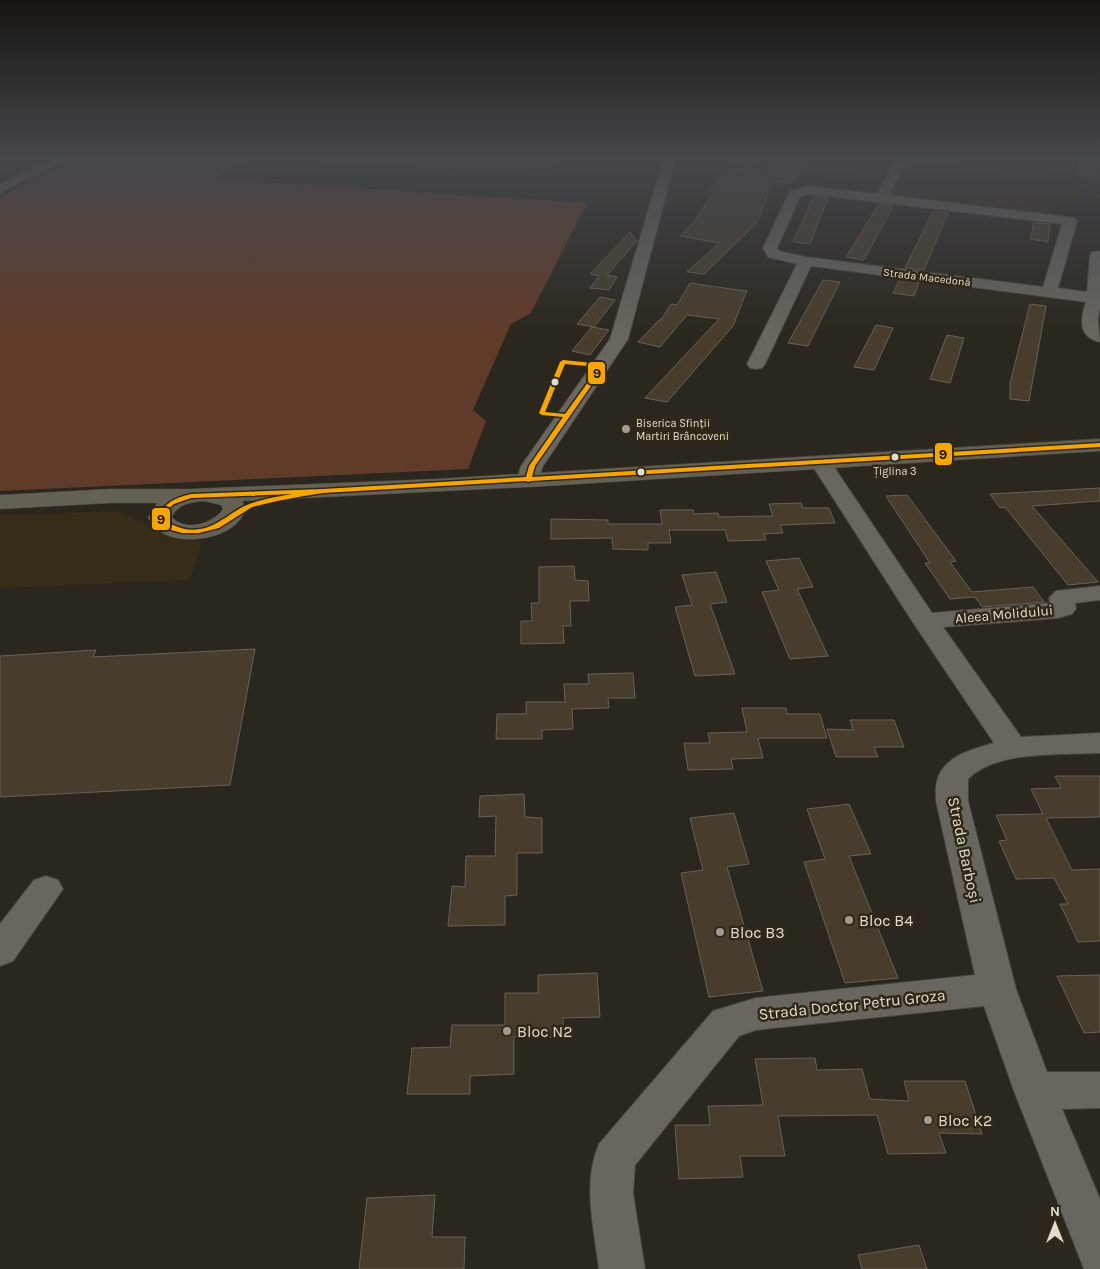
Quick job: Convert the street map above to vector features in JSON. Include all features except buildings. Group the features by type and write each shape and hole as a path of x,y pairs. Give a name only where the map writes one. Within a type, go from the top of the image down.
{"main road":[{"path":"0,502 110,496 191,496 323,491 1100,445"},
{"path":"0,511 126,507 144,511 160,518 164,524 172,529 185,532 199,531 221,524 233,514 268,501 323,491"},
{"path":"215,495 224,496 234,504 233,514"},
{"path":"160,518 165,507 172,502 191,496"}],"street":[{"path":"528,480 532,466 619,339 653,216"},
{"name":"Strada Macedonă","path":"785,216 770,248 773,254 806,261 1095,298"},
{"path":"1031,216 1070,221 1049,292"},
{"path":"1062,250 1098,255 1095,298 1088,326 1090,330 1100,337"},
{"path":"756,364 806,261"},
{"path":"821,462 925,621 1013,748 1100,742"},
{"name":"Aleea Molidului","path":"925,621 1058,610 1063,609 1062,598 1065,596 1100,593"},
{"name":"Strada Barboși","path":"1013,748 979,758 958,771 952,780 952,801 997,989 1034,1091 1100,1253"},
{"path":"0,951 46,889"},
{"name":"Strada Doctor Petru Groza","path":"622,1269 611,1193 614,1158 726,1023 756,1014 997,989"},
{"path":"1034,1091 1100,1090"}],"shaded area":[{"path":"0,216 580,216 531,313 511,324 473,410 486,421 468,469 0,491"},
{"path":"119,511 145,523 164,537 202,541 190,580 0,588 0,515"}],"transit line":[{"name":"9","path":"528,480 532,466 602,366 563,362 542,413 566,416"},
{"name":"9","path":"323,491 1100,445"},
{"name":"9","path":"323,491 250,506 208,530 182,531 166,524 160,518 165,509 172,503 191,496 323,491"}],"place":[{"name":"Biserica Sfinții Martiri Brâncoveni","path":"626,429"},
{"name":"Țiglina 3","path":"895,457"},
{"name":"Bloc B4","path":"849,920"},
{"name":"Bloc B3","path":"720,932"},
{"name":"Bloc N2","path":"507,1031"},
{"name":"Bloc K2","path":"928,1120"}]}
